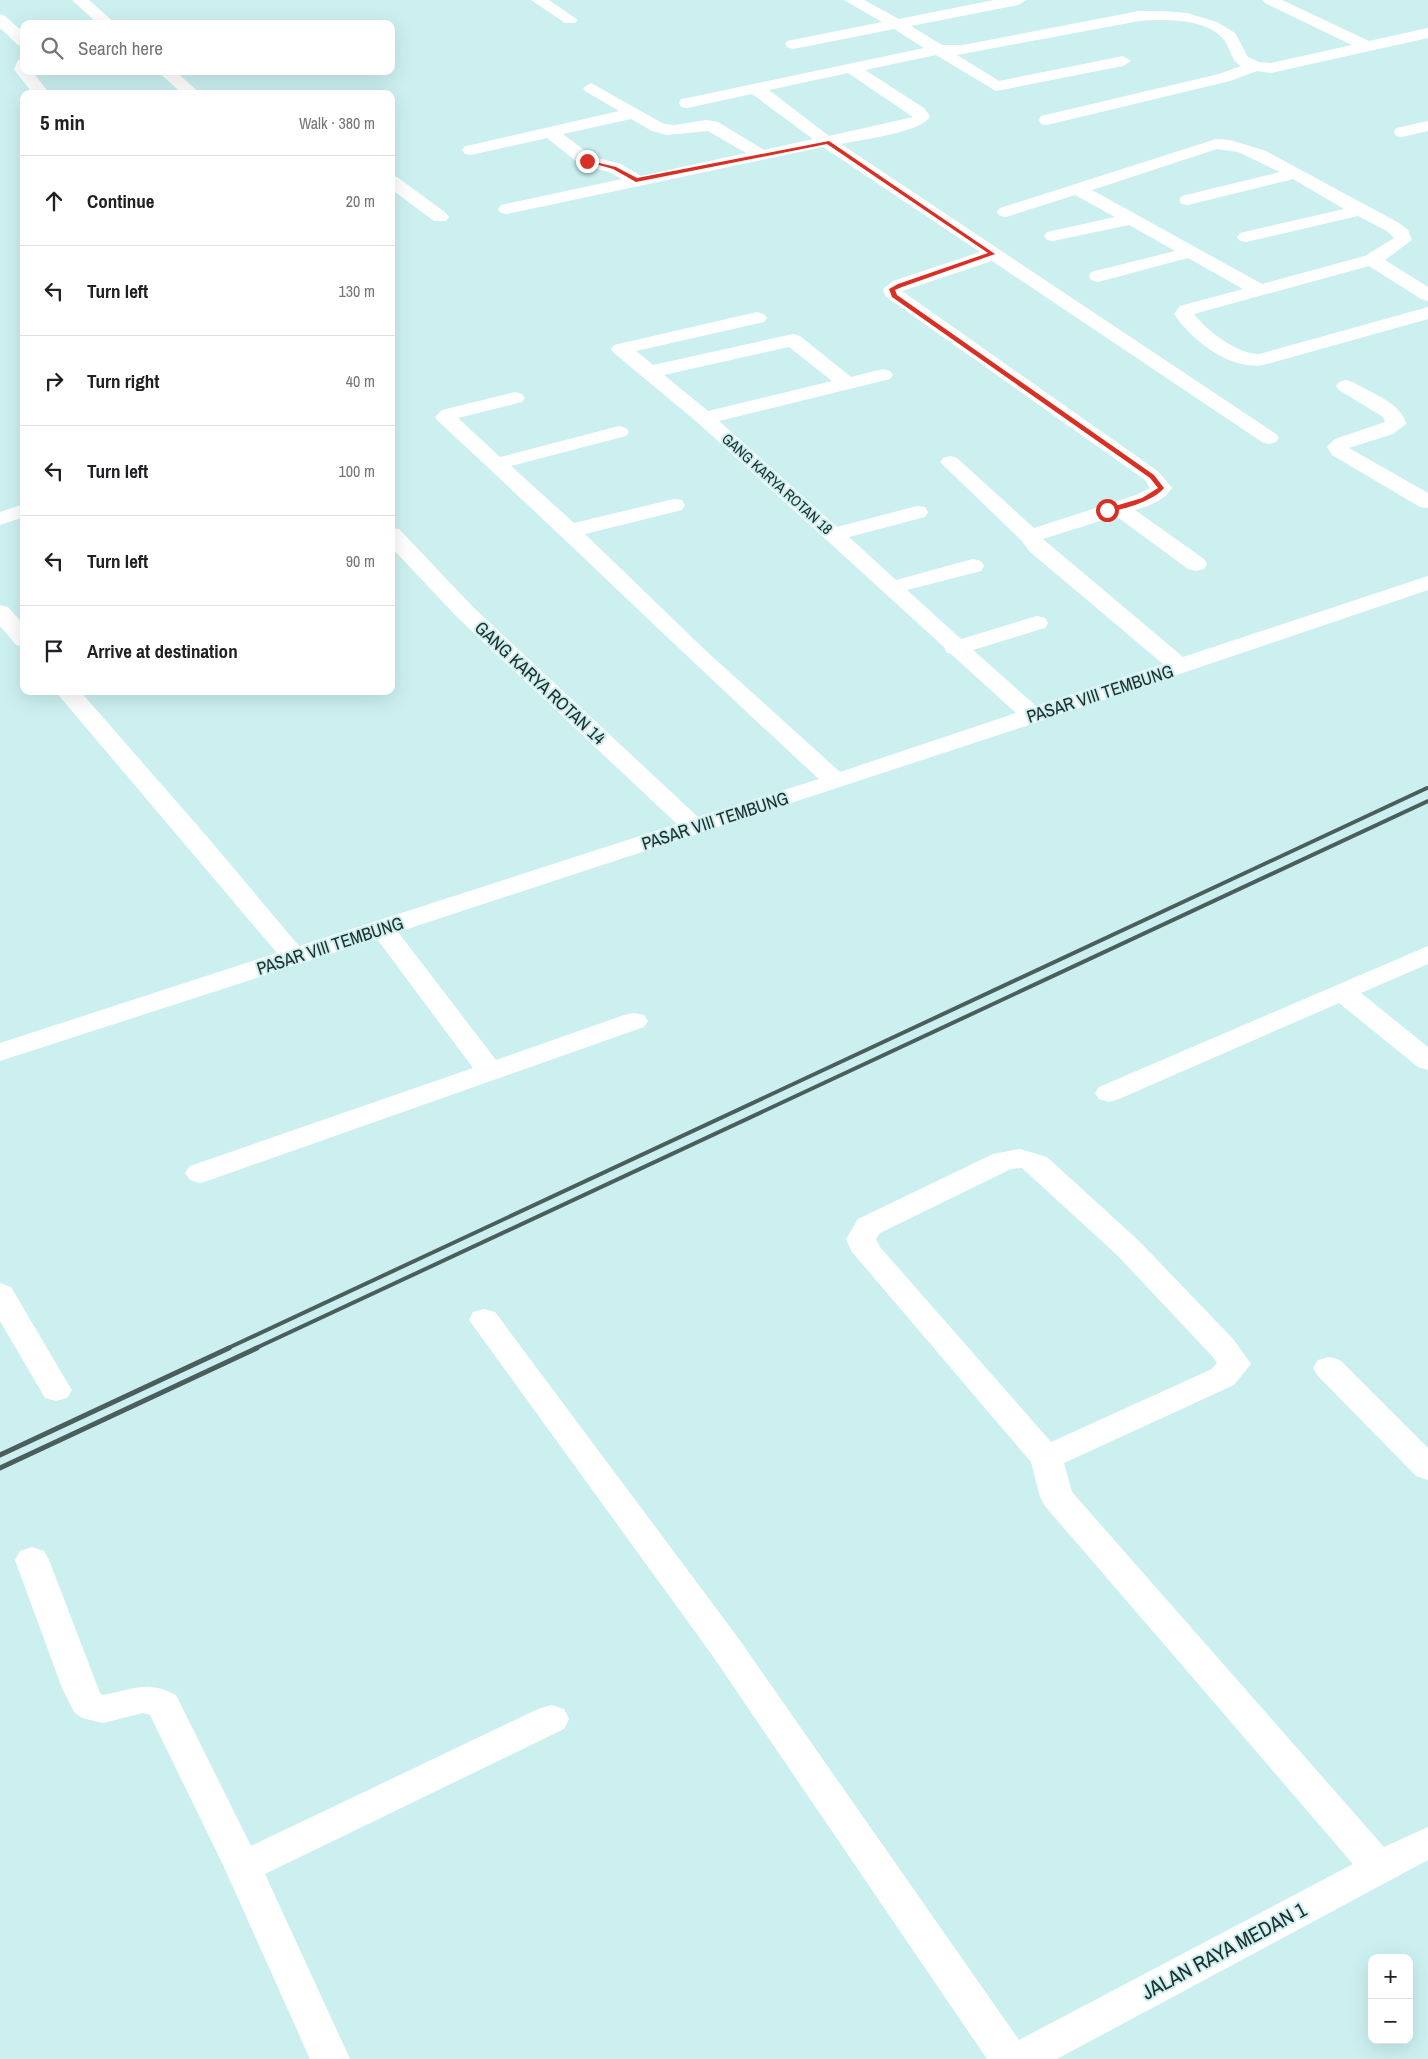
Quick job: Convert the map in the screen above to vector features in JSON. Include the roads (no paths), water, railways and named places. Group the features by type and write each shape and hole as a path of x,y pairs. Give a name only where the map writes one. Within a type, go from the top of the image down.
{"street":[{"path":"80,0 103,20"},
{"path":"539,0 570,20"},
{"path":"852,0 896,23 999,87 1123,61"},
{"path":"954,0 971,9"},
{"path":"793,44 1018,0"},
{"path":"1163,0 1170,15"},
{"path":"1276,3 1306,0"},
{"path":"1276,3 1368,46"},
{"path":"687,103 937,50 962,50 1139,16 1170,15 1210,26 1228,34 1237,46 1242,60 1255,66 1271,68 1428,33"},
{"path":"0,20 20,38"},
{"path":"1047,120 1224,78 1255,66"},
{"path":"507,209 759,154 827,142 914,123 921,119 922,116 918,112 851,68"},
{"path":"27,75 39,90"},
{"path":"170,75 187,90"},
{"path":"591,88 663,130 679,130 703,125 712,126 759,154"},
{"path":"756,88 827,142 1269,438"},
{"path":"471,150 634,113"},
{"path":"1402,132 1428,126"},
{"path":"551,133 587,161 614,168 636,180"},
{"path":"1006,212 1079,190 1216,144 1239,146 1296,174 1361,210 1402,234 1403,240 1372,260 1187,310 1184,314 1189,322 1230,352 1249,360 1260,360 1428,313"},
{"path":"1188,200 1296,174"},
{"path":"395,184 440,217"},
{"path":"1079,190 1259,290"},
{"path":"1246,237 1361,210"},
{"path":"1053,236 1132,219"},
{"path":"1098,276 1191,252"},
{"path":"993,254 892,289 894,296 1136,464 1159,483 1161,488 1158,492 1144,500 1030,536"},
{"path":"1372,260 1428,295"},
{"name":"GANG KARYA ROTAN 18","path":"757,318 621,349 704,418 955,648 1033,716"},
{"path":"649,372 793,340 848,384"},
{"path":"704,418 883,375"},
{"path":"1346,386 1390,413 1395,418 1396,424 1386,430 1342,443 1337,447 1339,451 1428,502"},
{"path":"515,398 449,414 445,417 570,531 697,654 836,781"},
{"path":"496,464 619,432"},
{"path":"950,462 1030,536 1037,546 1181,668"},
{"path":"570,531 674,505"},
{"path":"1118,507 1196,564"},
{"path":"0,519 20,512"},
{"path":"833,535 917,512"},
{"name":"GANG KARYA ROTAN 14","path":"395,538 466,614 694,827"},
{"path":"890,588 974,566"},
{"name":"PASAR VIII TEMBUNG","path":"0,1052 294,958 1181,668 1428,584"},
{"path":"0,612 20,635"},
{"path":"955,648 1037,623"},
{"path":"71,695 202,845 294,958"},
{"path":"382,928 490,1071"},
{"path":"1109,1093 1428,954"},
{"path":"1343,992 1428,1061"},
{"path":"200,1173 634,1020"},
{"path":"1046,1458 1223,1377 1235,1364 1223,1348 1128,1248 1037,1164 1029,1159 1018,1158 1003,1161 868,1226 861,1239 867,1252 1046,1458 1058,1497 1379,1867"},
{"path":"0,1294 56,1390"},
{"path":"484,1320 724,1645 1010,2059"},
{"path":"1329,1368 1428,1468"},
{"path":"32,1560 80,1688 88,1703 96,1707 109,1708 146,1697 155,1698 163,1705 243,1867 330,2059"},
{"path":"243,1867 551,1718"},
{"name":"JALAN RAYA MEDAN 1","path":"1020,2059 1428,1842"}],"railway":[{"path":"226,1349 1427,788"},
{"path":"254,1349 1428,801"},
{"path":"0,1455 229,1348"},
{"path":"0,1468 257,1348"}]}
